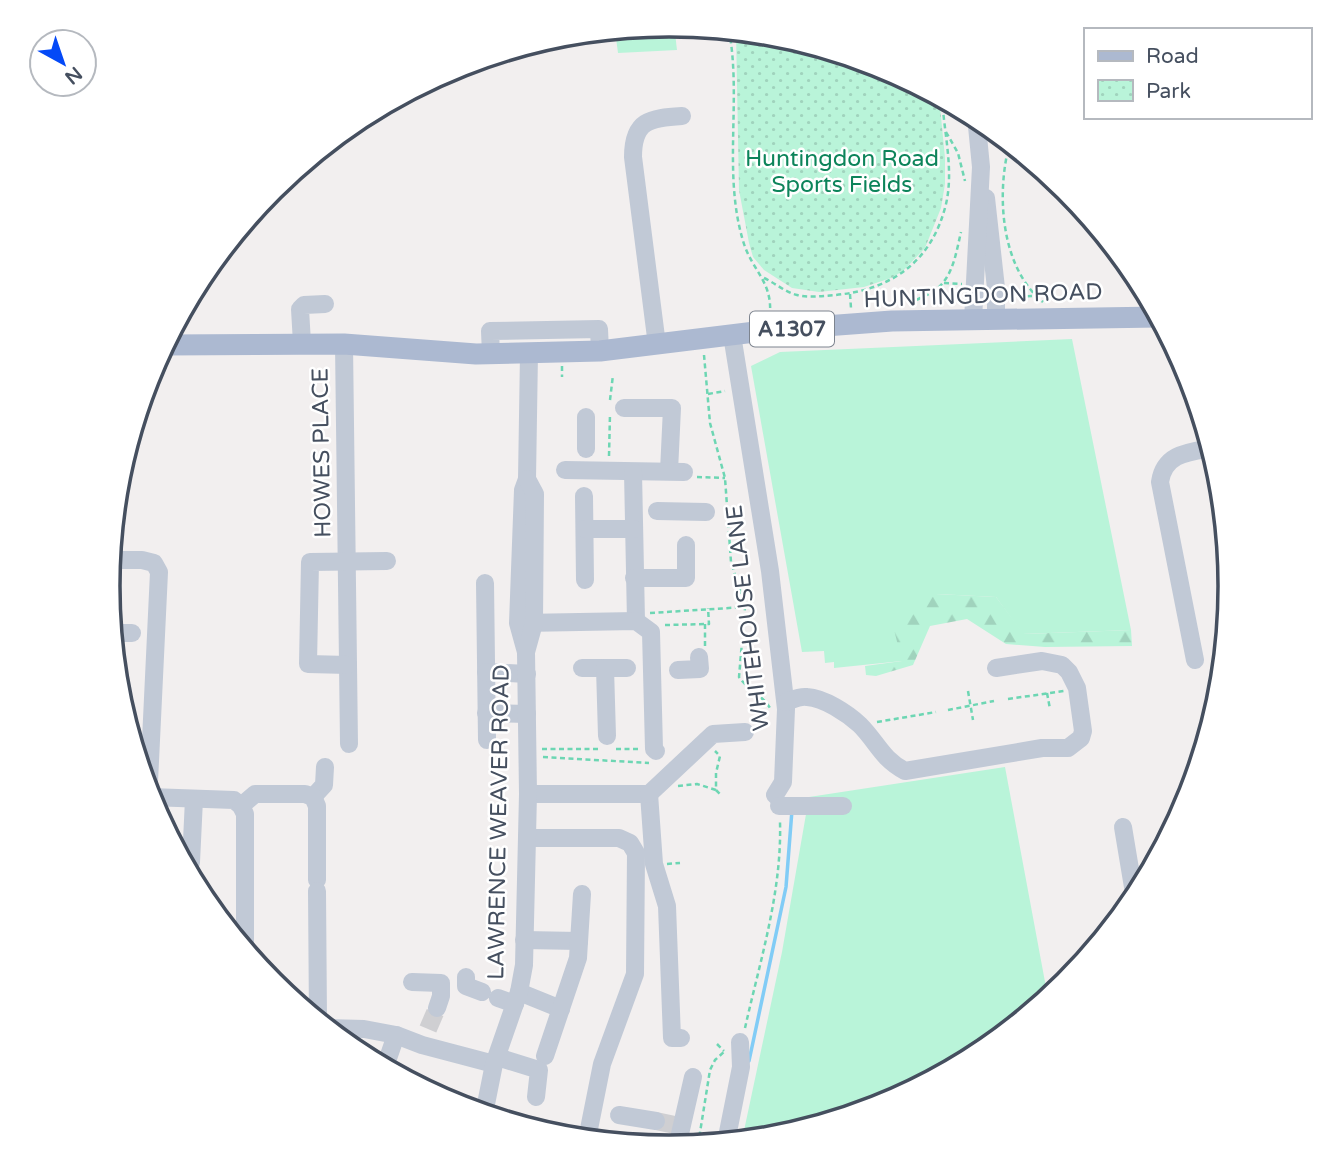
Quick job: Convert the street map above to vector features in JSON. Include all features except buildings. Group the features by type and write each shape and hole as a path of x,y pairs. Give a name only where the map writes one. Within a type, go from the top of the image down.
{"main road":[{"name":"HUNTINGDON ROAD","path":"176,345 344,344 463,354 600,351 732,335 892,321 1148,317"}],"street":[{"path":"657,345 633,139 643,125 659,117 682,116"},
{"path":"973,320 980,133"},
{"path":"626,165 648,320"},
{"path":"981,167 990,220 996,320"},
{"path":"302,343 300,309 304,305 325,304"},
{"path":"491,354 490,331 599,329 600,351"},
{"name":"WHITEHOUSE LANE","path":"732,335 770,571 783,782 777,801"},
{"name":"HOWES PLACE","path":"344,344 349,744"},
{"name":"LAWRENCE WEAVER ROAD","path":"486,1103 524,965 528,753 523,490 527,479 529,353"},
{"path":"565,470 585,460 609,470 680,473 671,408 624,408"},
{"path":"585,460 586,417"},
{"path":"1195,660 1160,482 1161,474 1173,458 1181,453 1201,449"},
{"path":"633,472 645,511 634,529 634,578 653,669 655,750"},
{"path":"584,496 585,580"},
{"path":"645,511 706,512"},
{"path":"584,529 634,529"},
{"path":"634,578 686,579 686,545"},
{"path":"121,560 154,563 159,572 150,765"},
{"path":"347,561 387,561"},
{"name":"HOWES PLACE","path":"347,561 310,562 308,664 348,665"},
{"path":"485,583 486,740"},
{"path":"526,623 644,626"},
{"path":"122,633 132,634"},
{"path":"582,668 700,669 699,657"},
{"path":"778,705 806,696 824,702 860,725 892,764 905,771 1042,748 1068,748 1075,744 1083,731 1077,688 1062,664 1053,662 996,668"},
{"path":"605,668 609,745"},
{"path":"485,672 527,674"},
{"path":"486,713 527,714"},
{"path":"528,794 649,794 713,734 745,732"},
{"path":"313,797 324,785 325,767"},
{"path":"241,806 255,794 305,793 313,797 317,806 318,1008"},
{"path":"649,794 653,864 667,906 675,1007 672,1038 681,1038"},
{"path":"163,798 234,800 241,806 245,814 244,932"},
{"path":"191,856 194,799"},
{"path":"777,801 844,806"},
{"path":"1123,827 1132,882"},
{"path":"527,838 619,838 630,844 636,853 635,974 602,1064 589,1129"},
{"path":"545,1056 578,958 582,894"},
{"path":"524,940 579,941"},
{"path":"466,977 466,986 490,995 517,998 561,1009"},
{"path":"412,982 441,983 441,996 437,1007"},
{"path":"344,1028 425,1037 496,1061 540,1070 536,1097"},
{"path":"388,1058 396,1035"},
{"path":"728,1132 741,1067 732,1047"},
{"path":"678,1135 693,1077"},
{"path":"619,1115 656,1121"}],"path":[{"path":"730,40 733,185 744,243 751,261 764,278 789,292 808,297 870,289 891,281 907,269 928,246 946,204 948,163 943,110"},
{"path":"945,130 958,153 965,181"},
{"path":"1008,153 1003,203 1006,232 1017,270 1035,296 1011,297"},
{"path":"892,321 911,302 934,291 943,283 952,270 963,226"},
{"path":"943,283 966,284"},
{"path":"706,369 710,423 725,478 730,562 745,607 739,677 764,699 778,705"},
{"path":"609,470 613,375"},
{"path":"708,394 740,389"},
{"path":"680,473 725,478"},
{"path":"644,626 653,612 745,607"},
{"path":"644,626 709,624 708,608"},
{"path":"699,657 705,649 705,624"},
{"path":"1009,699 1077,688"},
{"path":"968,691 973,720"},
{"path":"1047,693 1050,709"},
{"path":"749,710 764,699"},
{"path":"948,710 994,701"},
{"path":"860,725 936,712"},
{"path":"706,740 720,756 716,790"},
{"path":"528,753 609,745 655,750"},
{"path":"528,753 650,764 671,785 697,785 716,790 722,796"},
{"path":"700,1134 710,1070 715,1060 732,1047 777,887 781,850 777,801"},
{"path":"717,1044 732,1047"}],"green space":[{"path":"675,37 677,50 618,53 616,39"},
{"name":"Huntingdon Road Sports Fields","path":"736,41 812,55 846,66 912,93 940,108 945,158 941,208 925,248 903,271 891,278 864,287 819,292 792,288 764,270 753,257 739,190"},
{"path":"1072,339 1131,630 1023,634 996,597 937,594 902,661 834,668 834,662 825,663 824,651 802,652 751,366 780,352"},
{"path":"936,594 996,597 1024,634 1131,630 1132,646 1045,647 1006,644 967,619 930,626 913,665 876,676 866,675 865,666 902,661 892,622"},
{"path":"1005,767 1046,986 975,1043 912,1079 812,1117 744,1130 782,952 809,797"}],"waterway":[{"path":"749,1061 786,887 792,810"}],"tunnel":[{"path":"428,1029 437,1008"},
{"path":"656,1121 675,1125"}]}
